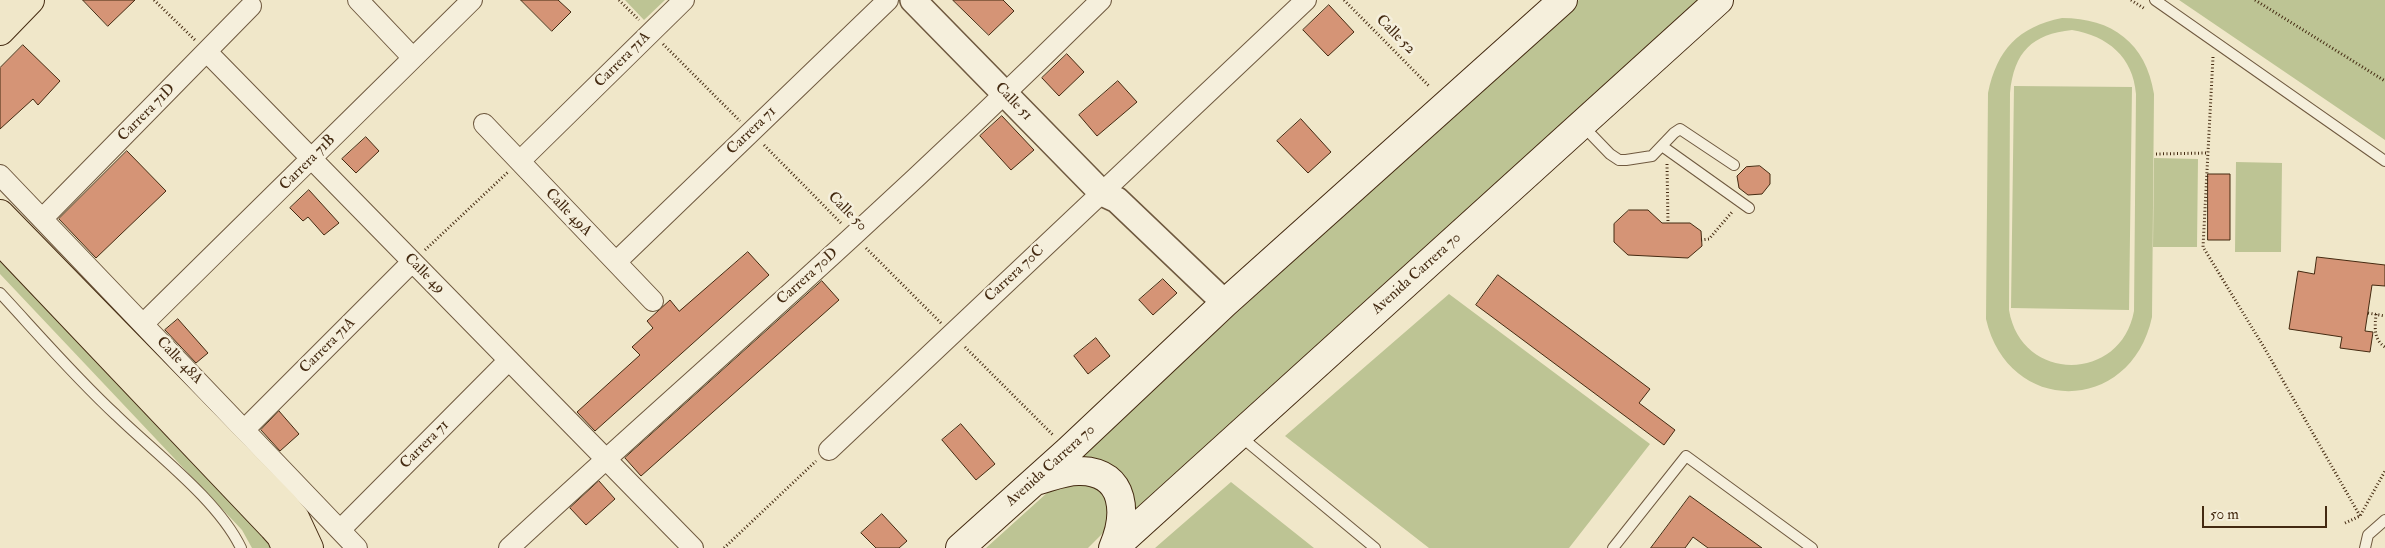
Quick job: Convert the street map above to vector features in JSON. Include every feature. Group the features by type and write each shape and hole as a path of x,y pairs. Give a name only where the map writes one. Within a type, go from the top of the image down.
{"highway":[{"path":"0,31 30,0"},
{"path":"0,214 284,504 295,518 309,548"},
{"path":"0,240 274,527 281,536 286,548"}],"main road":[{"name":"Avenida Carrera 70","path":"960,548 1225,303 1563,0"},
{"name":"Avenida Carrera 70","path":"1114,548 1719,0"},
{"path":"1034,481 1080,470 1099,474 1110,482 1120,496 1122,506 1119,533 1114,548"}],"street":[{"path":"358,0 413,58"},
{"name":"Carrera 71B","path":"143,324 312,160 472,0"},
{"name":"Carrera 71A","path":"520,162 684,0"},
{"name":"Carrera 71","path":"616,262 888,0"},
{"name":"Calle 51","path":"913,0 1009,90 1110,192 1225,303"},
{"name":"Calle 51","path":"929,0 1009,90"},
{"name":"Carrera 70D","path":"510,548 605,458 854,236 1009,90 1100,0"},
{"name":"Carrera 70C","path":"829,450 952,334 1110,192 1306,0"},
{"name":"Carrera 71D","path":"42,219 251,6"},
{"name":"Calle 49","path":"207,52 694,548"},
{"name":"Calle 49A","path":"484,124 653,301"},
{"name":"Calle 48A","path":"0,175 356,548"},
{"name":"Carrera 71A","path":"244,430 412,262"},
{"name":"Carrera 71","path":"340,530 509,360"}],"lane":[{"path":"2155,0 2385,161"},
{"path":"1582,124 1610,154 1619,160 1649,157 1664,147 1674,133 1680,130 1734,165"},
{"path":"1664,147 1745,205"},
{"path":"0,293 114,413 195,490 232,530 241,548"},
{"path":"1239,435 1375,548"},
{"path":"1613,548 1686,456 1812,548"},
{"path":"2365,548 2368,535 2385,520"}],"path":[{"path":"154,0 207,52"},
{"name":"Calle 50","path":"619,0 1058,440"},
{"name":"Calle 52","path":"1344,0 1430,87"},
{"path":"2131,0 2147,10"},
{"path":"2255,0 2385,81"},
{"path":"2214,50 2203,247 2265,349 2360,516"},
{"path":"1664,147 1668,223"},
{"path":"2156,154 2207,153"},
{"path":"412,262 520,162"},
{"path":"1702,240 1710,239 1745,205"},
{"path":"2368,313 2385,316"},
{"path":"2376,314 2377,339 2385,347"},
{"path":"724,548 829,450"},
{"path":"2344,523 2360,516 2385,472"}],"green space":[{"path":"625,0 665,0 644,20"},
{"path":"1579,0 1704,0 1132,517 1096,461 1080,456"},
{"path":"2179,0 2385,0 2385,140"},
{"path":"2062,18 2080,19 2111,29 2124,37 2135,48 2143,61 2150,76 2154,94 2152,317 2140,349 2120,372 2096,386 2069,391 2043,387 2018,373 1999,351 1986,319 1988,93 1997,64 2012,43 2033,27","holes":["2072,30 2097,37 2116,50 2130,69 2134,81 2136,94 2134,311 2125,335 2111,351 2092,362 2071,365 2050,361 2032,351 2017,334 2009,310 2010,93 2016,66 2021,56 2036,41 2058,32"]},
{"path":"2014,86 2132,87 2129,310 2011,308"},
{"path":"2154,158 2198,159 2197,247 2153,247"},
{"path":"2236,162 2282,163 2281,252 2235,252"},
{"path":"0,254 274,548 252,548 242,530 0,274"},
{"path":"1449,294 1650,444 1569,548 1429,548 1285,436"},
{"path":"1083,479 1110,492 1109,527 1088,548 986,548 1058,483"},
{"path":"1231,482 1314,548 1155,548"}],"building":[{"path":"83,0 135,0 108,26"},
{"path":"521,0 558,0 571,12 552,31"},
{"path":"953,0 1003,0 1014,11 989,35"},
{"path":"1329,5 1354,32 1328,56 1303,30"},
{"path":"23,45 60,81 38,105 33,99 0,129 0,68"},
{"path":"1067,54 1084,72 1059,96 1042,78"},
{"path":"1118,81 1137,102 1097,136 1079,115"},
{"path":"1002,116 1034,150 1011,170 980,136"},
{"path":"1301,119 1331,152 1308,173 1277,141"},
{"path":"366,137 379,151 356,173 342,159"},
{"path":"127,151 166,191 96,258 59,219"},
{"path":"1760,166 1770,174 1770,184 1762,194 1748,195 1739,188 1737,176 1746,167"},
{"path":"2208,174 2230,174 2230,240 2208,240"},
{"path":"309,190 339,223 324,235 308,217 303,221 290,208"},
{"path":"1629,210 1648,210 1662,223 1690,223 1701,231 1702,246 1688,258 1628,255 1614,242 1614,224"},
{"path":"748,252 769,275 595,431 577,412 640,355 632,347 653,328 647,321 670,300 679,311"},
{"path":"2317,257 2385,265 2385,286 2372,285 2365,331 2373,332 2370,352 2340,348 2342,337 2289,329 2298,271 2314,274"},
{"path":"1498,275 1650,389 1639,403 1675,430 1664,445 1476,305"},
{"path":"1163,279 1177,293 1153,315 1139,300"},
{"path":"822,281 839,300 641,476 625,458"},
{"path":"178,319 208,353 196,363 165,330"},
{"path":"1096,338 1110,356 1088,374 1074,356"},
{"path":"279,411 299,434 280,451 261,430"},
{"path":"961,424 995,464 976,480 942,440"},
{"path":"599,481 615,499 586,525 570,508"},
{"path":"1690,496 1762,548 1708,548 1693,537 1685,548 1651,548"},
{"path":"882,514 907,541 899,548 876,548 861,533"}]}
